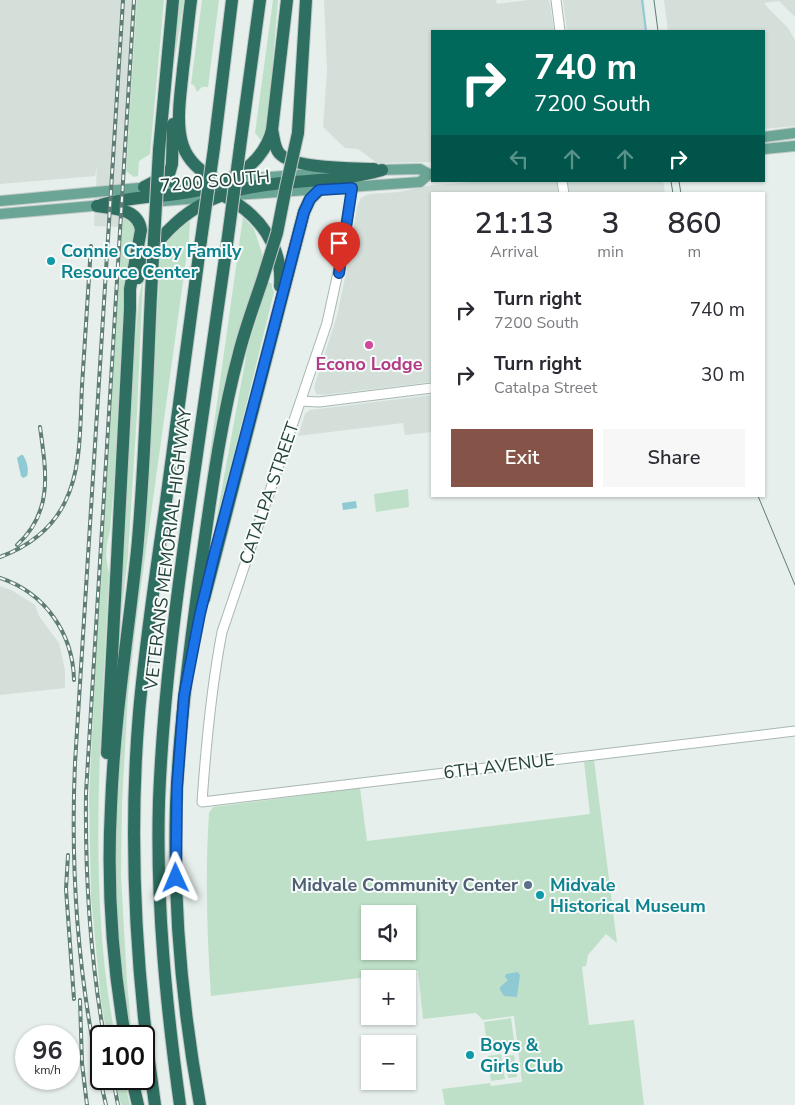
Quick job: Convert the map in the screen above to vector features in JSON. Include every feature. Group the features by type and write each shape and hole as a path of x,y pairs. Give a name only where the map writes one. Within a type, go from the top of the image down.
{"highway":[{"path":"123,1025 115,966 112,913 111,792 139,525 159,150 173,0"},
{"path":"191,0 180,102 181,136 186,153 197,168 219,189 252,215 272,241 281,275 278,311"},
{"name":"VETERANS MEMORIAL HIGHWAY","path":"155,1105 143,1015 136,917 134,842 139,713 152,599 214,148 232,0"},
{"name":"VETERANS MEMORIAL HIGHWAY","path":"180,1105 164,977 160,881 159,802 166,691 175,610 260,0"},
{"path":"130,309 141,271 156,243 184,216 256,160 268,144 272,130 287,0"},
{"path":"200,1105 187,1020 177,904 176,806 184,696 204,542 222,432 239,353 277,234 298,133 306,0"},
{"path":"144,187 169,174 172,164 173,126 180,102"},
{"path":"272,130 278,151 287,160 311,165 382,170"},
{"path":"238,189 262,185 358,177 382,170"},
{"path":"175,184 264,193"},
{"path":"97,206 115,201 219,189"},
{"path":"184,696 211,570 304,212 310,199 319,190"},
{"path":"97,206 129,212 137,218 141,225 130,289 107,746 105,841 112,913"},
{"path":"135,1090 138,1105"}],"main road":[{"path":"765,137 795,133"},
{"path":"765,149 795,146"},
{"name":"7200 SOUTH","path":"420,168 431,174 420,182 352,188 264,193 219,189 344,171 420,168"},
{"name":"7200 SOUTH","path":"0,201 175,184"},
{"path":"0,214 97,206"}],"street":[{"path":"556,0 560,30"},
{"name":"CATALPA STREET","path":"202,802 208,716 222,632 321,342 342,254 352,188"},
{"path":"301,401 319,402 431,388"},
{"name":"6TH AVENUE","path":"202,802 795,731"}],"shaded area":[{"path":"0,0 137,0 122,227 94,226 97,167 95,176 0,184"},
{"path":"324,0 496,0 497,4 528,0 548,0 550,3 554,30 431,30 431,162 377,163 358,149 345,148 323,127 327,71"},
{"path":"563,0 644,0 647,30 567,30"},
{"path":"664,0 795,0 795,17 779,1 764,3 788,28 795,40 795,126 765,129 765,30 668,30"},
{"path":"473,182 556,182 558,192 431,192 431,382 323,395 316,394 314,387 337,316 357,207 361,198 369,194 399,192 426,186"},
{"path":"567,182 663,182 665,192 569,192"},
{"path":"431,395 431,432 405,435 403,423 298,436 305,414 310,410"},
{"path":"0,586 11,590 35,605 39,616 59,643 65,670 65,688 0,695"}],"green space":[{"path":"137,0 164,0 150,154 139,161 138,176 134,177 126,171"},
{"path":"180,0 184,0 173,70"},
{"path":"202,0 219,0 208,87 202,87 197,92 194,85 191,84"},
{"path":"273,0 278,0 268,124 263,140 255,133"},
{"path":"123,217 131,218 136,226 123,312 114,484 106,556 109,574 98,805 101,921 106,979 113,1025 105,1025 91,897 89,798"},
{"path":"243,217 254,229 263,256 235,345 187,617"},
{"path":"190,221 128,695 122,803 121,876 131,1025 127,1025 115,917 116,783 143,550 161,245 180,227"},
{"path":"143,279 128,555 114,680 129,413 139,297"},
{"path":"268,281 272,284 274,292 210,553 245,356"},
{"path":"408,489 409,507 376,512 374,494"},
{"path":"594,760 617,943 606,934 588,955 586,966 582,967 589,1025 634,1020 644,1105 445,1105 442,1089 490,1083 491,1086 522,1082 514,1016 483,1020 476,1013 423,1019 418,971 416,970 361,970 361,978 211,996 207,882 209,813 213,807 360,788 367,841 590,814 584,762"},
{"path":"511,1018 515,1048 488,1052 484,1022"},
{"path":"501,1054 505,1079 491,1081 488,1056"},
{"path":"514,1055 517,1077 508,1078 505,1056"},
{"path":"118,1090 127,1090 130,1105 121,1105"}],"water":[{"path":"23,455 28,468 27,476 23,478 17,458"},
{"path":"356,501 357,508 343,510 342,503"},
{"path":"518,972 520,975 517,997 504,996 500,987 508,980 505,977 506,974"}],"waterway":[{"path":"642,0 646,30"}],"tram line":[{"path":"654,0 658,30"},
{"path":"671,182 673,192"},
{"path":"679,182 681,192"},
{"path":"758,497 795,585"}],"railway":[{"path":"106,1105 89,1020 78,935 75,892 74,806 75,763 123,0"},
{"path":"102,1025 89,915 86,793 134,0"},
{"path":"0,557 20,548 46,529 60,512 71,489 79,446 91,246"},
{"path":"17,545 29,532 37,518 45,490 40,427"},
{"path":"0,578 30,594 43,604 54,617 68,646 74,680"},
{"path":"68,855 66,889 74,999"},
{"path":"80,1000 82,1063 87,1105"},
{"path":"115,1090 118,1105"}],"place":[{"name":"Connie Crosby Family Resource Center","path":"51,261"},
{"name":"Econo Lodge","path":"369,345"},
{"name":"Midvale Community Center","path":"528,885"},
{"name":"Midvale Historical Museum","path":"540,895"},
{"name":"Boys & Girls Club","path":"470,1055"}],"route":[{"path":"176,878 177,788 184,696 200,614 215,552 304,212 310,199 319,190 352,188 339,273"}]}
